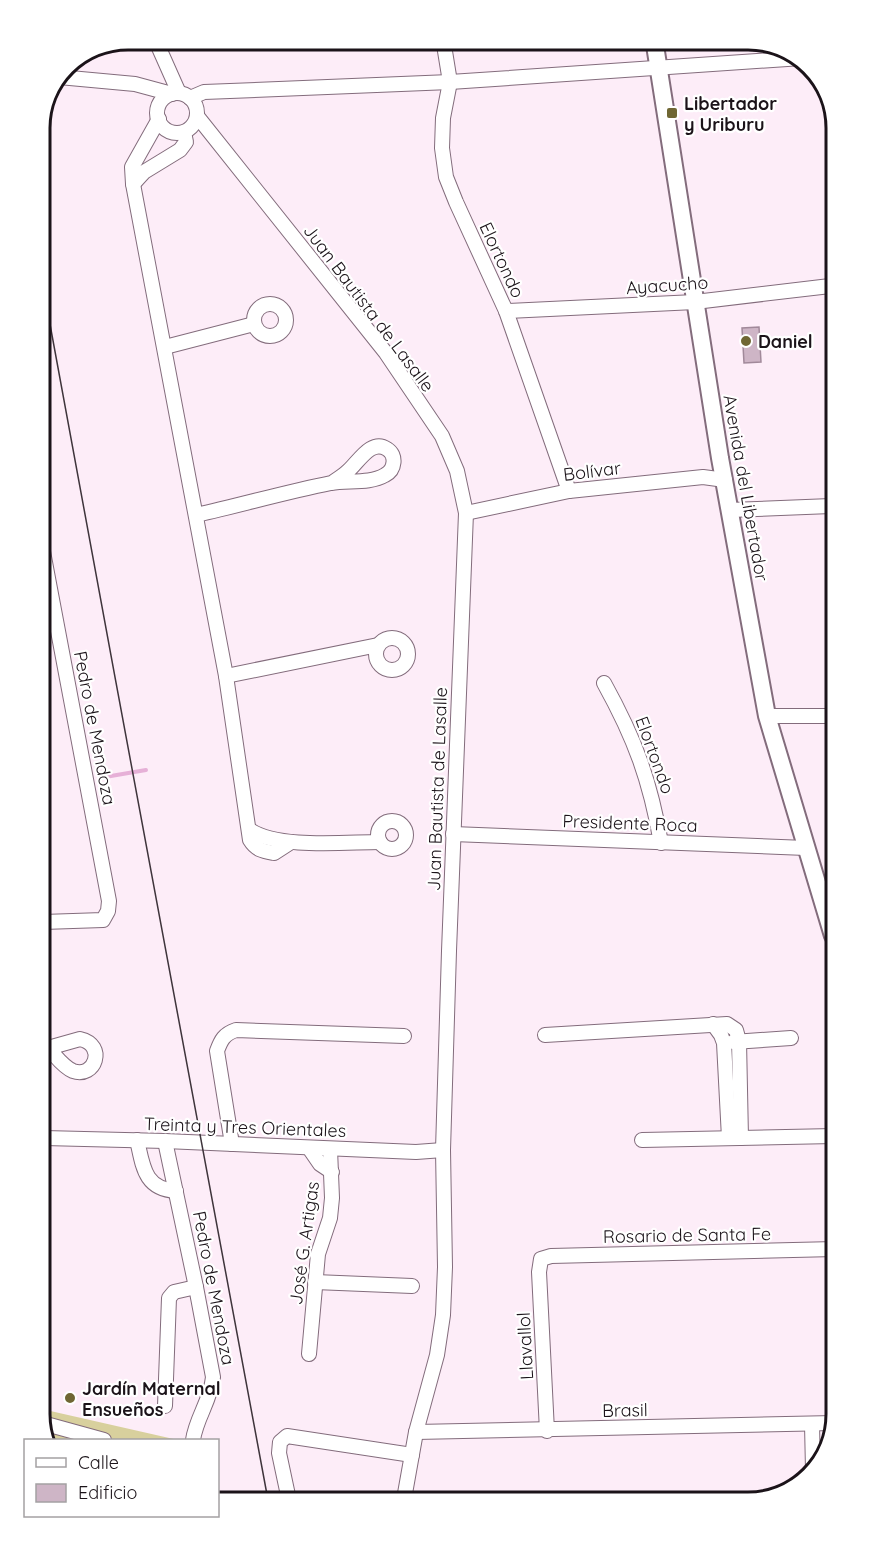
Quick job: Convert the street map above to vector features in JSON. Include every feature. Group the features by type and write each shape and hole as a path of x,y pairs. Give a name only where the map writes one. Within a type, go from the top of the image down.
{"main road":[{"name":"Avenida del Libertador","path":"655,50 695,302 767,716 826,912"}],"street":[{"path":"135,84 159,113 169,130 179,133 194,123 197,110 180,95 160,50"},
{"name":"Elortondo","path":"445,50 450,82 443,118 442,148 446,177 506,311 569,491"},
{"path":"380,842 291,842 274,853 262,851 250,840 226,676 133,184 132,167 159,113 162,101 180,95 204,92 450,82 784,59"},
{"path":"67,79 135,84 180,95"},
{"name":"Juan Bautista de Lasalle","path":"197,116 386,353 442,436 457,471 466,513 443,1150 445,1267 443,1315 437,1355 416,1432 405,1491"},
{"path":"133,184 144,172 180,150 186,142 186,130"},
{"name":"Juan Bautista de Lasalle","path":"186,130 226,153"},
{"name":"Ayacucho","path":"506,311 695,302 826,286"},
{"path":"165,347 254,324"},
{"name":"Bolívar","path":"466,513 569,491 703,477 725,480"},
{"path":"196,515 332,483"},
{"path":"730,510 826,506"},
{"name":"Pedro de Mendoza","path":"50,589 109,901 104,920 50,922"},
{"path":"226,676 378,645"},
{"name":"Elortondo","path":"604,683 625,721 641,760 653,801 661,843"},
{"path":"767,716 826,716"},
{"name":"Presidente Roca","path":"453,834 806,848"},
{"path":"713,1024 724,1043 726,1077 735,1138"},
{"path":"545,1035 727,1024 736,1029 739,1041 740,1077 735,1138"},
{"path":"232,1144 217,1051 220,1040 226,1033 236,1030 404,1036"},
{"path":"724,1043 791,1038"},
{"path":"726,1077 740,1077"},
{"path":"642,1140 826,1136"},
{"name":"Treinta y Tres Orientales","path":"50,1138 416,1152 443,1150"},
{"path":"137,1140 143,1167 152,1183 162,1190 176,1191"},
{"name":"Pedro de Mendoza","path":"165,1141 213,1377 212,1388 195,1426 193,1439"},
{"name":"José G. Artigas","path":"309,1148 320,1164 332,1172"},
{"name":"José G. Artigas","path":"309,1354 318,1254 330,1218 332,1172 330,1149"},
{"name":"Rosario de Santa Fe","path":"541,1259 551,1256 826,1249"},
{"name":"Llavallol","path":"541,1259 539,1272 547,1431"},
{"path":"315,1282 412,1286"},
{"path":"165,1406 169,1298 174,1292 196,1287"},
{"name":"Brasil","path":"416,1432 825,1423"},
{"path":"812,1424 813,1456"},
{"path":"50,1425 100,1439"},
{"path":"287,1491 279,1453 280,1442 287,1436 412,1455"}],"shaded area":[{"path":"50,1411 174,1439 54,1439 50,1424"}],"building":[{"path":"759,327 761,362 744,363 742,328"}],"waterway":[{"path":"105,777 146,770"}],"tram line":[{"path":"50,324 266,1491"}],"place":[{"name":"Libertador y Uriburu","path":"672,113"},
{"name":"Daniel","path":"746,341"},
{"name":"Jardín Maternal Ensueños","path":"70,1398"}]}
